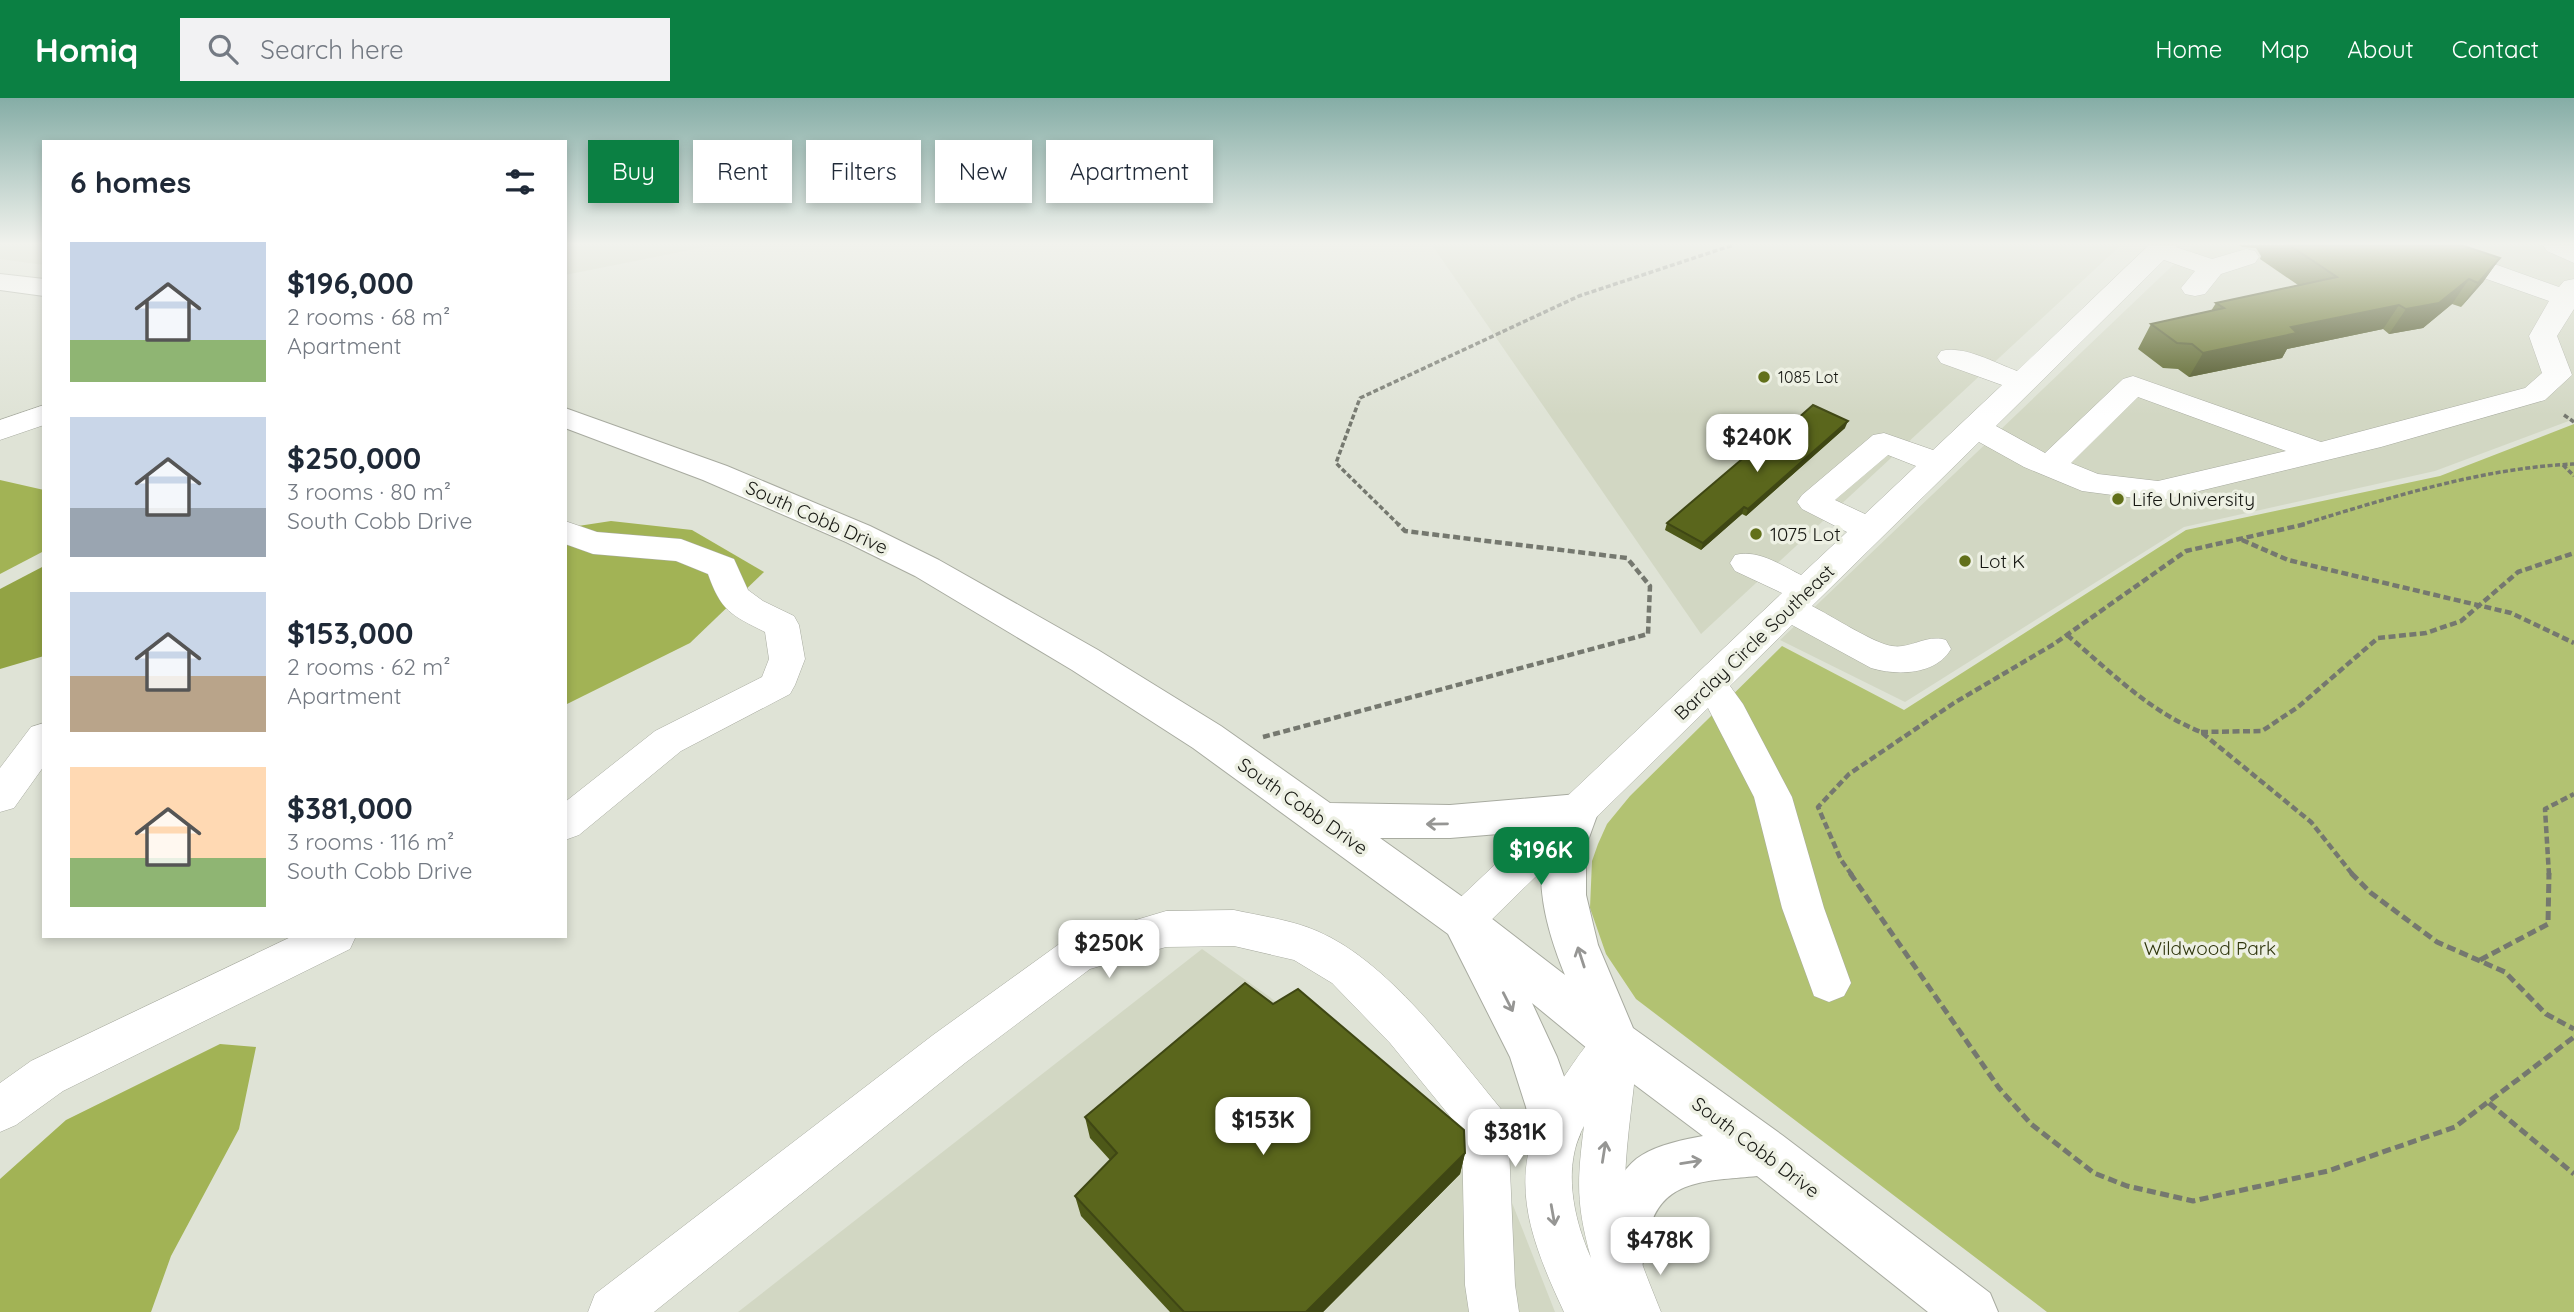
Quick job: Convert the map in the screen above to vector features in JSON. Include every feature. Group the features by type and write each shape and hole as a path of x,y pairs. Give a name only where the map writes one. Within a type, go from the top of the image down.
{"main road":[{"name":"South Cobb Drive","path":"567,418 775,498 927,568 1085,660 1222,748 1463,921 1616,1043 1765,1152 1971,1312"},
{"path":"1322,819 1440,824 1500,821 1578,810 1565,845 1564,876 1569,915 1581,961 1616,1043"},
{"path":"1463,921 1530,1044 1545,1081 1556,1134"},
{"path":"1627,1290 1621,1235 1636,1193 1645,1182 1681,1163 1765,1152"}],"street":[{"name":"Barclay Circle Southeast","path":"1463,921 2106,302"},
{"path":"2036,467 2133,385 2319,452 2535,394 2557,375 2543,336 2566,302"},
{"path":"1951,357 2023,383"},
{"path":"0,431 42,415"},
{"path":"1871,530 1813,502 1884,442 1940,464"},
{"path":"567,533 593,543 681,550 722,567 733,596 751,610 782,625 788,660 777,685 668,741 567,822"},
{"path":"1798,600 1884,659 1914,659 1934,649"},
{"path":"1709,685 1725,704 1773,797 1803,908 1829,983"},
{"path":"0,797 42,740"},
{"path":"613,1312 949,1049 1077,955 1166,929 1220,928 1234,928 1304,944 1347,971 1406,1029 1485,1124 1490,1285 1494,1312"},
{"path":"0,1110 47,1076 331,938"},
{"path":"1590,1312 1557,1235 1549,1180 1556,1134 1573,1102 1616,1043"},
{"path":"1616,1043 1601,1184 1605,1220 1627,1290"}],"lane":[{"path":"1977,428 2036,467 2093,484 2158,491 2319,452"},
{"path":"1747,563 1798,600"}],"path":[{"path":"1222,748 1648,634 1650,586 1627,558 1405,531 1336,463 1360,398 1567,302"},
{"path":"2564,415 2574,422"},
{"path":"2574,464 2528,466 2393,497 2298,526 2186,551 2067,635 1954,703 1849,774 1818,807 1841,860 1992,1077 2031,1124 2071,1157 2094,1172 2127,1186 2193,1201 2328,1171 2455,1127 2574,1037"},
{"path":"2562,465 2574,475"},
{"path":"2240,539 2288,560 2511,612 2574,643"},
{"path":"2067,635 2138,697 2187,728 2201,732 2262,731 2298,707 2378,638 2426,633 2461,621 2518,572 2574,553"},
{"path":"2201,732 2311,822 2341,863 2371,893 2437,942 2505,972 2546,1013 2574,1028"},
{"path":"2479,961 2548,924 2549,853 2545,809 2574,794"},
{"path":"2489,1103 2574,1174"}],"shaded area":[{"path":"1471,302 2060,302 1701,634"},
{"name":"Life University","path":"2135,302 2574,302 2574,419 2435,471 2184,527 1905,702 1780,640"},
{"path":"0,480 42,490 42,552 0,574"},
{"path":"611,521 692,530 764,572 690,643 567,704 567,528"},
{"path":"42,567 42,657 0,669 0,589"},
{"path":"1202,949 1494,1157 1555,1312 738,1312"},
{"path":"220,1044 256,1047 239,1129 171,1256 151,1312 0,1312 0,1179 66,1120"}],"green space":[{"name":"Wildwood Park","path":"2574,424 2574,1312 2047,1312 1636,999 1606,954 1590,908 1592,861 1607,824 1630,796 1782,646 1904,710 2186,530 2440,476"}],"building":[{"path":"2441,302 2406,309 2399,305 2291,327 2297,333 2203,353 2192,344 2177,343 2151,324 2224,308 2216,303"},
{"path":"1813,405 1848,421 1748,509 1744,507 1703,543 1667,523 1782,425 1787,428"},
{"path":"1245,983 1273,1004 1298,989 1464,1130 1465,1153 1306,1312 1184,1312 1075,1196 1117,1153 1085,1117"}],"place":[{"name":"1085 Lot","path":"1764,377"},
{"name":"Life University","path":"2118,499"},
{"name":"1075 Lot","path":"1756,534"},
{"name":"Lot K","path":"1965,561"}]}
